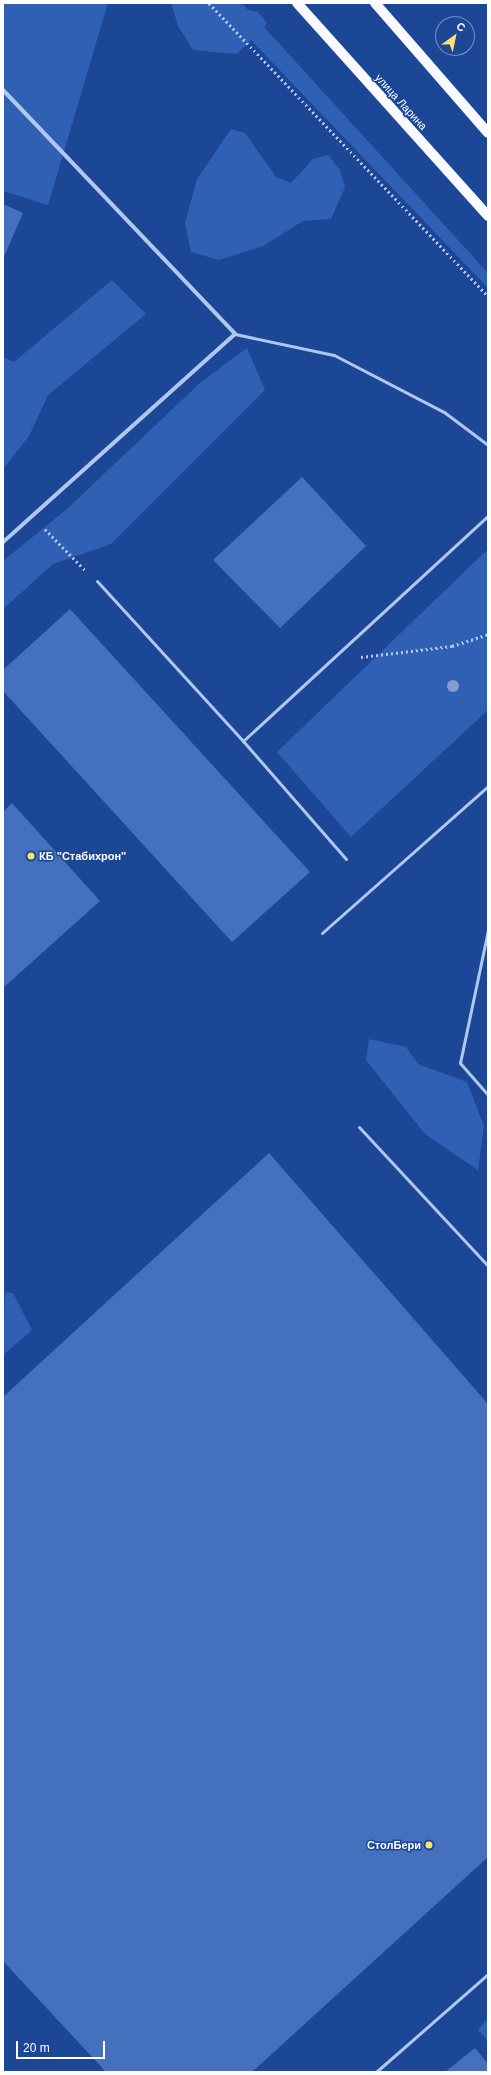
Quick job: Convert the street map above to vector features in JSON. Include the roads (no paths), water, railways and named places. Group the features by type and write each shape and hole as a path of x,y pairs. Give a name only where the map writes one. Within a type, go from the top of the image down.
{"main road":[{"name":"улица Ларина","path":"297,3 488,216"},
{"path":"376,3 488,133"}],"street":[{"path":"3,90 235,334 3,542"}],"lane":[{"path":"235,334 334,355 444,412 488,445"},
{"path":"243,741 488,516"},
{"path":"97,581 243,741 346,859"},
{"path":"322,933 488,786"},
{"path":"488,930 460,1063 488,1095"},
{"path":"359,1127 488,1266"},
{"path":"376,2072 488,1974"}],"place":[{"name":"КБ \"Стабихрон\"","path":"31,856"},
{"name":"СтолБери","path":"429,1845"}]}
